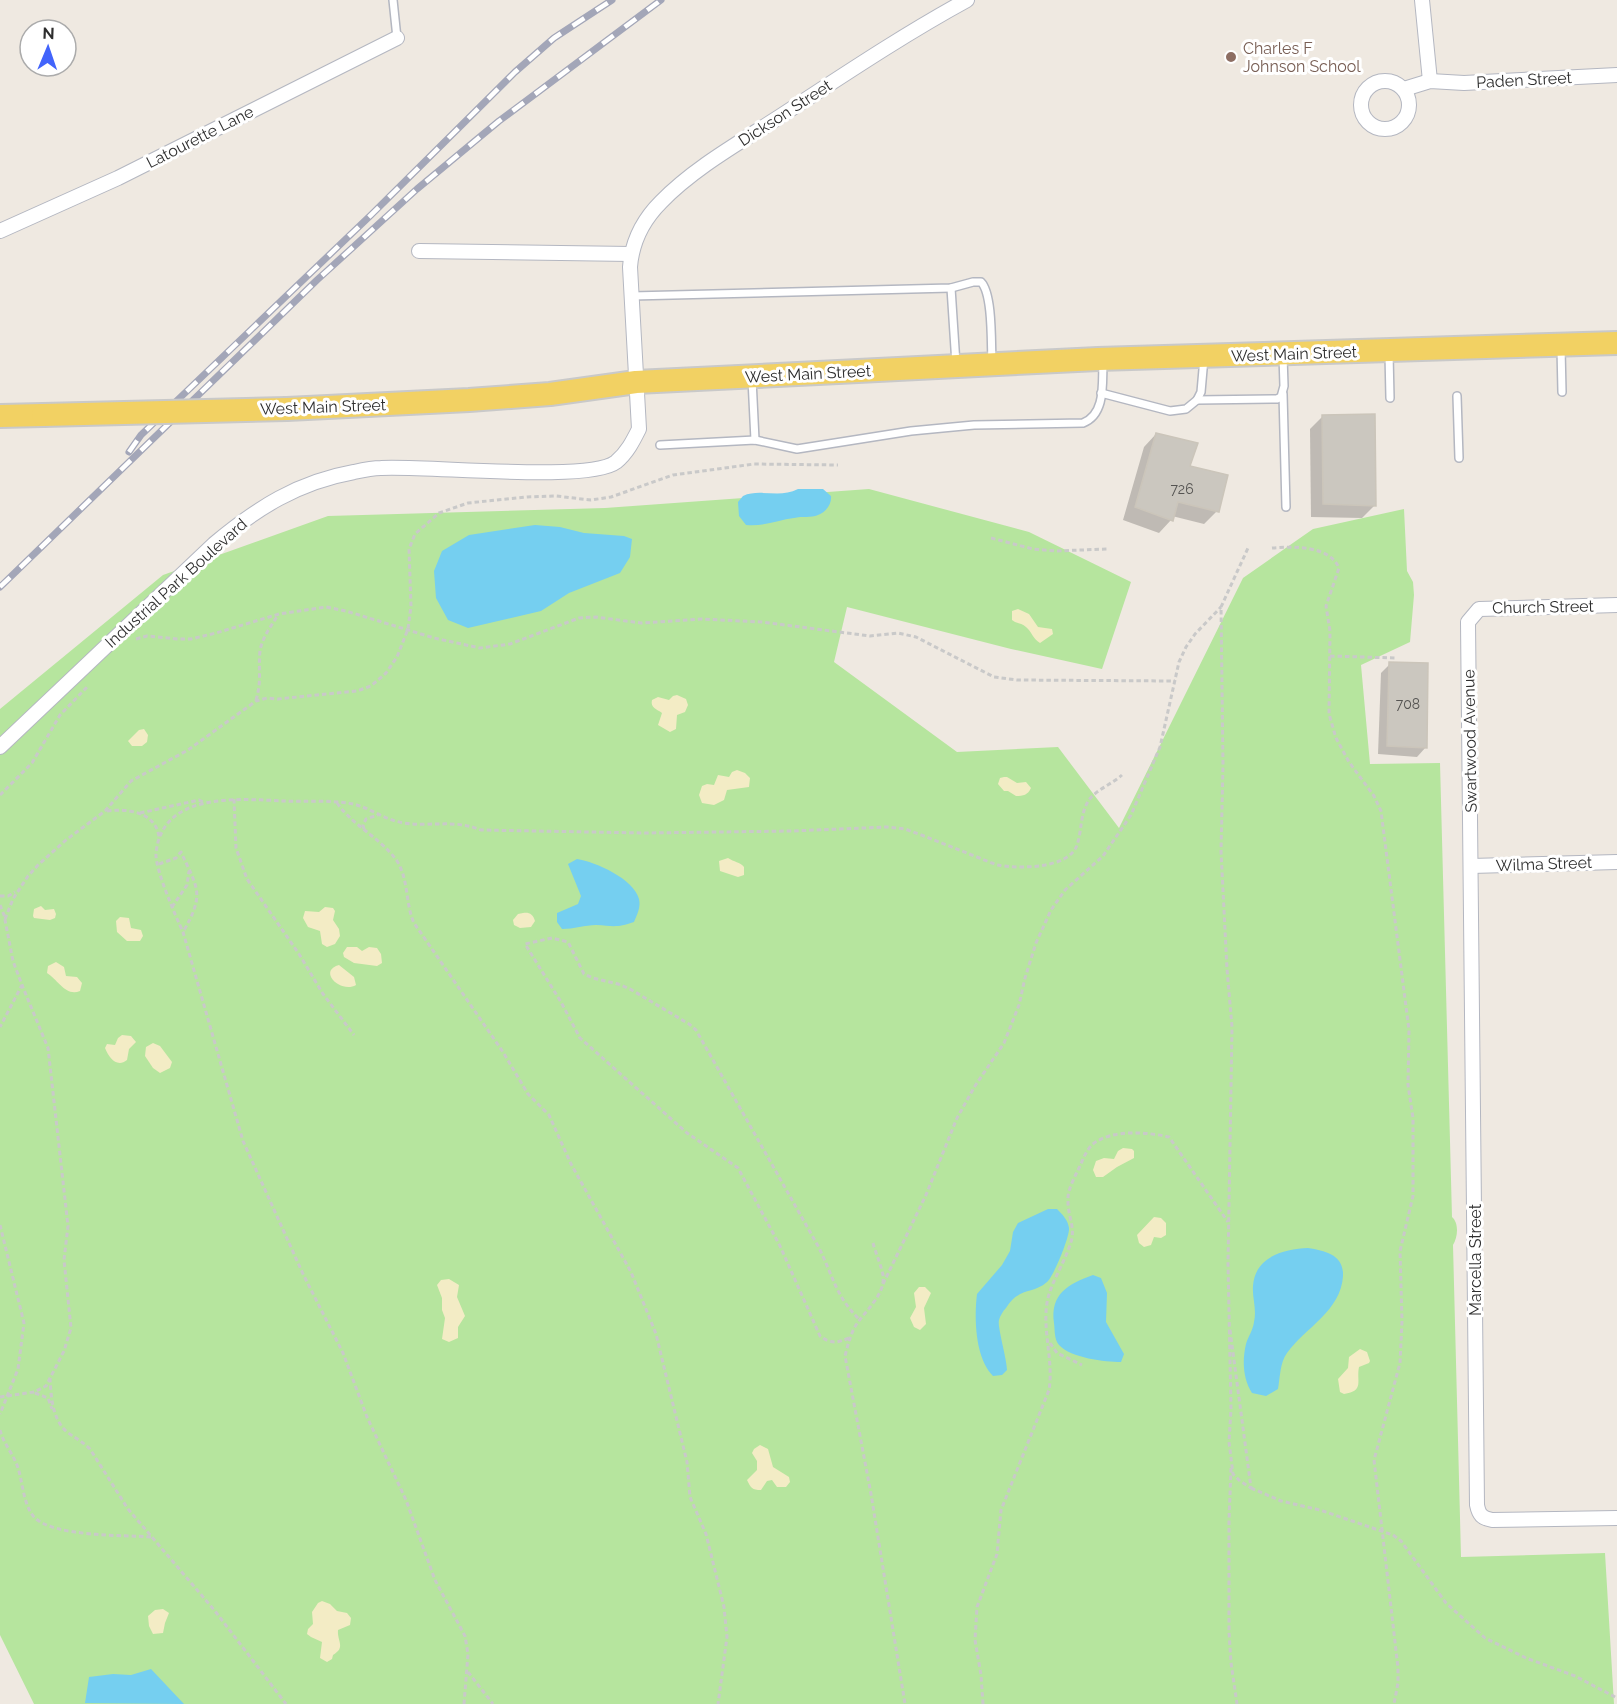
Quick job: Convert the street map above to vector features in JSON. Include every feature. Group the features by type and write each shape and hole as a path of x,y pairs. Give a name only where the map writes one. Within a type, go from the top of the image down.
{"main road":[{"name":"West Main Street","path":"0,416 287,409 515,396 636,382 992,364 1617,343"}],"street":[{"name":"Dickson Street","path":"636,382 631,254 640,229 659,204 675,189 723,154 872,57 967,0"},
{"path":"1404,89 1430,81 1422,0"},
{"name":"Latourette Lane","path":"0,231 118,178 397,38"},
{"name":"Paden Street","path":"1430,81 1464,83 1617,75"},
{"path":"419,251 631,254"},
{"name":"Industrial Park Boulevard","path":"0,747 214,544 248,516 267,504 297,489 325,479 381,468 562,472 600,469 615,463 631,445 639,429 636,382"},
{"name":"Church Street","path":"1472,616 1479,609 1617,605"},
{"name":"Swartwood Avenue","path":"1472,616 1468,622 1472,866"},
{"name":"Wilma Street","path":"1472,866 1617,862"},
{"name":"Marcella Street","path":"1472,866 1477,1505 1479,1514 1483,1518 1492,1520 1617,1518"}],"lane":[{"path":"393,0 397,38"},
{"path":"632,296 951,288 981,282 985,286 992,364"},
{"path":"951,288 956,366"},
{"path":"1561,346 1562,392"},
{"path":"1388,351 1390,398"},
{"path":"1283,355 1286,507"},
{"path":"1101,393 1170,411 1186,409 1197,400 1204,381 1204,357"},
{"path":"660,445 755,440 797,448 911,431 974,425 1083,423 1095,415 1100,404 1103,359"},
{"path":"752,377 755,440"},
{"path":"1197,400 1277,399 1283,394"},
{"path":"1457,396 1459,458"}],"path":[{"path":"5,919 18,890 39,864 66,840 105,811 131,781 188,750 256,701 267,698 287,699 357,691 371,686 386,673 397,657 408,629 411,606 409,549 415,534 439,513 468,503 527,497 556,496 591,501 611,497 672,475 754,464 838,465"},
{"path":"991,538 1033,549 1056,551 1107,549"},
{"path":"905,1704 871,1494 847,1373 845,1356 849,1338 883,1284 926,1195 957,1118 1004,1043 1019,1005 1036,943 1051,910 1065,890 1103,856 1131,814 1160,747 1179,662 1195,634 1221,607 1248,548"},
{"path":"1272,548 1308,549 1329,555 1339,568 1326,606 1330,631 1329,714 1336,738 1349,762 1374,796 1381,811 1409,1030 1408,1085 1413,1118 1413,1196 1400,1251 1402,1321 1400,1363 1374,1460 1398,1668 1394,1704"},
{"path":"131,642 147,636 191,639 279,614 326,607 346,610 480,648 510,644 579,618 596,617 641,623 702,620 762,622 870,636 898,633 916,637 994,676 1017,680 1175,681"},
{"path":"1221,607 1223,765 1221,851 1232,1028 1228,1263 1231,1409 1229,1442 1233,1474 1251,1488 1281,1501 1320,1510 1393,1535 1401,1541 1446,1603 1485,1638 1526,1658 1575,1676 1617,1698"},
{"path":"256,701 261,686 260,649 267,631 279,614"},
{"path":"1330,656 1395,658"},
{"path":"0,795 32,763 60,715 90,684"},
{"path":"159,839 168,824 182,812 204,802 234,799 349,804 404,823 448,823 468,825 481,830 645,833 887,827 905,829 997,865 1021,867 1063,861 1071,855 1077,847 1083,816 1089,800 1122,775"},
{"path":"234,799 236,848 248,879 323,994 354,1035"},
{"path":"105,811 140,813 199,800 204,802"},
{"path":"337,803 343,812 390,852 398,862 406,882 409,908 414,923 503,1052 528,1094 549,1116 571,1164 631,1272 656,1334 687,1462 690,1497 706,1534 724,1607 727,1637 718,1704"},
{"path":"140,813 158,829 156,856 172,907 183,932 243,1141 303,1274 343,1353 367,1417 406,1500 435,1580 465,1636 468,1672 464,1704"},
{"path":"365,831 363,825 366,819 380,815"},
{"path":"159,864 176,858 181,852 198,892 193,912 183,932"},
{"path":"172,907 187,885 189,870"},
{"path":"0,896 8,896 18,890"},
{"path":"0,905 21,985 48,1048 69,1226 64,1260 71,1328 64,1351 46,1386 34,1392 7,1398 0,1397"},
{"path":"849,1338 840,1342 829,1342 820,1336 780,1246 738,1168 687,1133 580,1038 525,944 552,938 568,942 585,974 630,989 696,1030 818,1246 832,1275 834,1285 847,1308 860,1320"},
{"path":"0,1027 21,985"},
{"path":"982,1704 981,1675 975,1640 977,1607 997,1554 1001,1510 1049,1390 1051,1375 1048,1300 1072,1237 1068,1202 1070,1189 1092,1145 1105,1137 1118,1135 1156,1134 1169,1137 1229,1223"},
{"path":"0,1225 24,1323 18,1369 0,1414"},
{"path":"873,1243 883,1275 883,1284"},
{"path":"1230,1330 1251,1488"},
{"path":"1048,1341 1057,1353 1082,1365"},
{"path":"50,1377 55,1416"},
{"path":"34,1392 48,1398 55,1416 66,1431 90,1449 128,1509 215,1611 286,1704"},
{"path":"0,1430 12,1452 33,1516 46,1526 64,1531 152,1538"},
{"path":"1231,1460 1228,1521 1229,1632 1237,1704"},
{"path":"468,1672 493,1704"}],"green space":[{"path":"869,489 1029,532 1131,582 1102,669 1011,649 847,607 834,662 957,752 1058,747 1119,828 1243,578 1313,529 1404,509 1407,571 1413,582 1414,595 1410,642 1361,665 1370,764 1440,763 1452,1217 1457,1230 1453,1245 1461,1557 1605,1553 1614,1704 34,1704 0,1635 0,709 163,575 328,516 605,508"}],"sand":[{"path":"1018,609 1029,614 1038,627 1052,629 1053,634 1040,643 1026,627 1012,620 1012,611"},
{"path":"677,695 686,699 688,705 685,712 677,715 676,729 670,732 658,725 662,713 653,707 652,700 658,697 669,700"},
{"path":"144,729 148,735 147,742 142,746 132,746 128,741 139,730"},
{"path":"737,770 750,778 749,787 727,790 724,800 714,805 702,803 699,795 702,786 714,785 718,775 729,777"},
{"path":"1007,777 1017,783 1026,782 1031,788 1021,796 1004,791 998,784 1000,778"},
{"path":"728,858 744,867 744,875 738,877 720,871 719,861"},
{"path":"41,906 45,910 54,909 55,918 50,920 34,918 34,909"},
{"path":"325,907 333,908 335,911 333,920 339,929 340,936 335,944 327,947 322,944 320,931 308,927 303,918 305,911 319,912"},
{"path":"529,913 533,917 535,921 531,927 520,928 514,925 513,920 518,914"},
{"path":"120,917 129,918 131,928 141,930 143,936 140,941 127,941 117,932 116,921"},
{"path":"347,947 357,947 362,951 369,947 377,948 381,954 382,963 377,966 354,963 344,957 343,953"},
{"path":"56,962 64,967 66,976 77,977 82,983 80,991 66,990 47,973 48,966"},
{"path":"339,965 354,977 356,985 344,987 334,981 330,972"},
{"path":"122,1035 131,1036 136,1042 129,1049 127,1060 120,1063 111,1058 105,1048 107,1044 115,1045"},
{"path":"153,1043 160,1046 172,1062 170,1068 160,1073 153,1068 145,1056 146,1047"},
{"path":"1123,1148 1132,1149 1134,1158 1103,1177 1096,1177 1093,1170 1096,1161 1104,1158 1114,1159 1118,1151"},
{"path":"1154,1217 1161,1218 1166,1223 1166,1235 1161,1238 1154,1237 1151,1245 1144,1247 1139,1243 1137,1235"},
{"path":"449,1279 459,1285 457,1297 465,1316 458,1327 458,1338 449,1342 442,1339 445,1318 437,1285 441,1280"},
{"path":"919,1287 925,1287 931,1293 924,1308 926,1324 920,1330 914,1327 910,1318 916,1307 914,1293"},
{"path":"1360,1349 1367,1352 1370,1361 1359,1367 1357,1388 1351,1393 1344,1394 1340,1392 1338,1379 1348,1368 1349,1357"},
{"path":"760,1445 768,1449 773,1467 789,1477 790,1482 786,1487 777,1487 772,1480 767,1481 761,1490 754,1489 750,1485 747,1480 757,1470 757,1461 752,1453"},
{"path":"322,1601 330,1604 337,1611 347,1613 351,1618 350,1625 338,1630 340,1647 332,1659 327,1662 320,1658 322,1642 307,1634 313,1624 312,1612"},
{"path":"163,1609 169,1613 163,1633 153,1634 148,1616 155,1610"}],"water":[{"path":"798,489 823,489 831,496 828,507 824,512 815,516 797,517 758,525 746,525 739,516 738,502 743,496 756,493 784,493"},
{"path":"535,525 560,527 584,533 624,536 632,539 630,557 620,573 569,593 541,611 468,628 448,620 436,598 434,571 442,551 469,535"},
{"path":"577,859 604,868 630,885 639,899 634,922 619,926 592,925 562,929 557,922 557,913 578,904 581,896 568,864"},
{"path":"1048,1209 1057,1209 1063,1215 1069,1232 1054,1272 1047,1282 1016,1296 999,1318 1007,1370 1002,1375 993,1376 982,1359 979,1348 976,1326 977,1294 1002,1265 1010,1251 1013,1232 1018,1223"},
{"path":"1308,1248 1333,1255 1337,1259 1343,1269 1341,1288 1329,1309 1294,1344 1285,1357 1278,1389 1266,1396 1252,1393 1245,1376 1244,1357 1255,1317 1253,1286 1255,1276 1265,1261 1273,1256 1290,1250"},
{"path":"1093,1275 1101,1278 1107,1293 1106,1322 1124,1354 1121,1362 1080,1356 1064,1349 1056,1340 1054,1313 1058,1297 1069,1286"},
{"path":"151,1669 184,1704 85,1703 89,1677 113,1674 131,1675"}],"building":[{"path":"1375,414 1376,506 1323,504 1322,415"},
{"path":"1156,433 1198,443 1190,466 1228,475 1219,512 1178,502 1173,521 1135,507"},
{"path":"1389,662 1428,663 1427,748 1387,746"}],"railway":[{"path":"129,452 141,435 371,215 515,72 554,38 612,0"},
{"path":"0,587 317,280 417,189 499,121 661,0"}],"place":[{"name":"Charles F Johnson School","path":"1231,57"}]}
